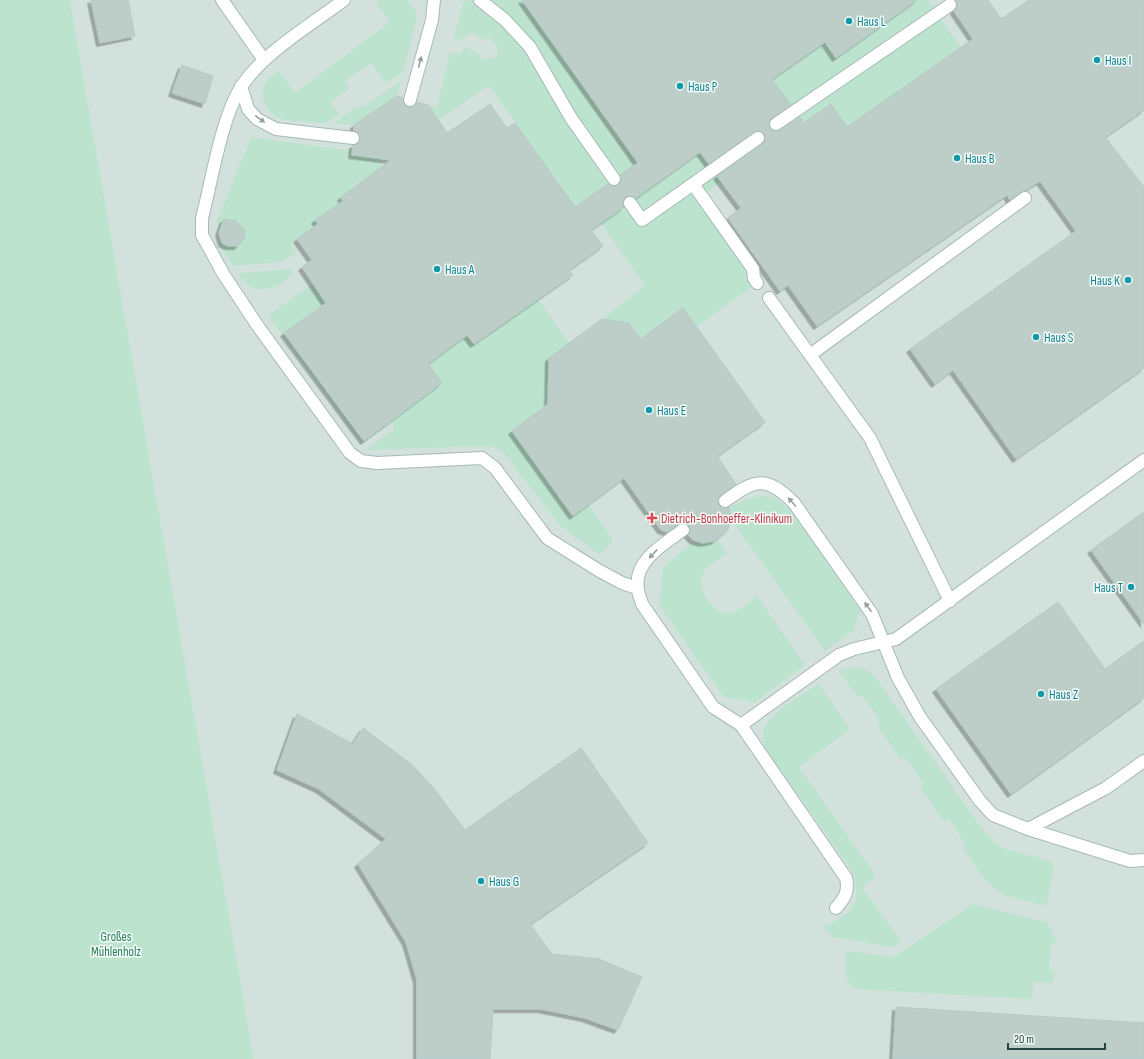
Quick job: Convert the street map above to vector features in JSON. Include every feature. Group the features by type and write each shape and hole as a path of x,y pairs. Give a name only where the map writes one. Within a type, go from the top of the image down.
{"lane":[{"path":"222,0 264,60"},
{"path":"344,0 264,60 242,86 227,116 202,218 202,235 224,276 350,453 361,461 377,463 482,458 495,468 547,538 604,574 622,583 637,588"},
{"path":"410,100 432,20 434,0"},
{"path":"480,0 505,20 530,47 571,118 614,179"},
{"path":"776,124 950,5"},
{"path":"242,86 248,109 257,119 276,129 354,138"},
{"path":"630,203 642,220 758,138"},
{"path":"693,184 753,268 754,278 757,283"},
{"path":"810,355 1025,198"},
{"path":"769,298 870,438 950,601"},
{"path":"741,725 839,655 854,649 896,639 1144,460"},
{"path":"724,501 745,486 755,483 769,484 781,490 794,503 872,614 898,678 920,717 980,801 993,815 1028,829 1130,861 1144,860"},
{"path":"683,530 658,548 646,561 639,574 637,588 642,604 713,707 741,725 846,878 848,890 843,900 836,908"},
{"path":"1028,829 1106,788 1144,761"}],"shaded area":[{"name":"Dietrich-Bonhoeffer-Klinikum","path":"70,0 1144,0 1144,1059 254,1059"}],"green space":[{"name":"Großes Mühlenholz","path":"0,0 70,0 254,1059 0,1059"},
{"path":"380,0 407,0 415,10 417,17 403,72 386,83 371,63 345,81 350,88 330,102 339,114 327,123 295,121 275,116 265,104 263,99 263,89 268,80 279,71 295,93 390,22 376,2"},
{"path":"467,0 522,0 638,163 575,207 489,85 419,133 424,104 437,107 450,53 461,54 464,47 476,52 484,60 497,56 498,46 490,38 484,40 472,32 459,40 454,38 463,3"},
{"path":"917,0 928,0 961,48 847,127 831,105 804,123 772,79 825,42 836,58"},
{"path":"401,81 397,96 354,125 334,123 351,110 368,104"},
{"path":"731,130 747,153 761,143 766,150 697,199 749,274 745,277 752,287 697,326 683,308 641,339 629,323 602,319 645,286 601,223"},
{"path":"251,137 352,151 352,155 379,158 383,165 341,196 343,201 316,220 318,224 291,244 296,252 282,262 233,266 219,244 219,238 227,246 238,245 244,237 244,228 236,221 223,223 219,230 219,235 217,221"},
{"path":"290,269 293,275 278,285 267,289 250,286 239,275 242,273"},
{"path":"313,284 326,302 284,333 363,441 388,423 389,425 362,444 268,315"},
{"path":"538,299 569,343 549,358 549,388 556,399 512,431 573,515 588,504 613,540 600,555 561,526 503,452 494,447 481,446 367,449 395,428 391,421 428,364 467,335 474,344"},
{"path":"767,496 778,500 790,510 861,611 853,631 825,651 725,511 744,500"},
{"path":"709,527 727,554 717,560 703,573 701,579 702,586 708,600 718,611 731,613 742,608 757,596 805,665 755,702 724,697 659,605 663,568"},
{"path":"857,667 869,671 876,678 980,826 993,841 1003,848 1050,861 1054,868 1047,903 1044,906 1005,895 984,879 962,847 966,845 948,818 944,821 920,787 924,784 906,758 901,760 877,725 881,722 862,695 858,698 839,671 846,668"},
{"path":"819,684 850,729 799,767 876,876 862,888 901,941 892,947 833,937 823,927 843,917 854,906 856,899 855,881 851,869 765,748 765,727 774,715 789,703"},
{"path":"973,904 1048,923 1057,943 1051,943 1049,970 1054,971 1053,983 1033,982 1032,999 853,989 846,975 846,951 894,957"}],"building":[{"path":"91,0 128,0 135,36 100,43"},
{"path":"522,0 917,0 836,58 825,42 772,79 791,105 769,120 770,128 776,131 800,117 804,123 831,104 847,127 973,39 954,11 957,5 955,0 988,0 1001,19 1029,0 1144,0 1144,110 1105,137 1144,187 1144,368 1016,459 953,370 935,384 910,349 1076,231 1040,181 1010,200 1007,195 817,326 788,285 780,291 728,218 741,208 717,176 763,144 765,141 764,134 757,131 709,164 700,152 636,198 630,196 625,197 623,203 624,207 591,230 603,246 569,270 573,275 474,344 467,335 428,364 442,383 364,441 284,333 326,303 302,267 312,260 297,239 318,224 315,220 343,201 341,197 391,160 352,155 353,145 359,143 360,138 358,132 354,131 354,125 397,96 403,98 403,102 408,107 412,107 417,102 428,105 447,133 490,104 507,128 515,123 575,207 608,184 614,186 619,185 621,179 620,175 638,163"},
{"path":"182,65 213,76 205,104 172,93"},
{"path":"224,219 236,221 244,229 245,237 238,246 228,246 222,243 219,232"},
{"name":"Haus E","path":"683,308 765,422 717,456 736,484 718,498 719,506 722,508 729,507 731,518 728,530 714,541 703,543 693,540 688,535 690,529 686,523 679,524 667,532 661,530 624,478 573,516 512,431 548,404 549,358 602,319 629,323 641,339"},
{"name":"Haus T","path":"1144,512 1144,624 1091,550"},
{"name":"Haus Z","path":"1058,602 1105,669 1144,641 1144,698 1011,794 936,689"},
{"name":"Haus G","path":"297,714 353,744 363,728 411,764 433,787 465,830 581,748 648,843 530,924 552,954 599,959 642,977 618,1030 585,1018 541,1009 493,1009 490,1059 417,1059 417,980 406,942 358,864 386,839 319,789 277,770"},
{"path":"896,1007 1144,1023 1144,1059 893,1059"}],"place":[{"name":"Haus L","path":"849,21"},
{"name":"Haus I","path":"1097,60"},
{"name":"Haus P","path":"680,86"},
{"name":"Haus B","path":"957,158"},
{"name":"Haus A","path":"437,269"},
{"name":"Haus K","path":"1128,280"},
{"name":"Haus S","path":"1036,337"},
{"name":"Haus E","path":"649,410"},
{"name":"Dietrich-Bonhoeffer-Klinikum","path":"652,518"},
{"name":"Haus T","path":"1131,587"},
{"name":"Haus Z","path":"1041,694"},
{"name":"Haus G","path":"481,881"}]}
